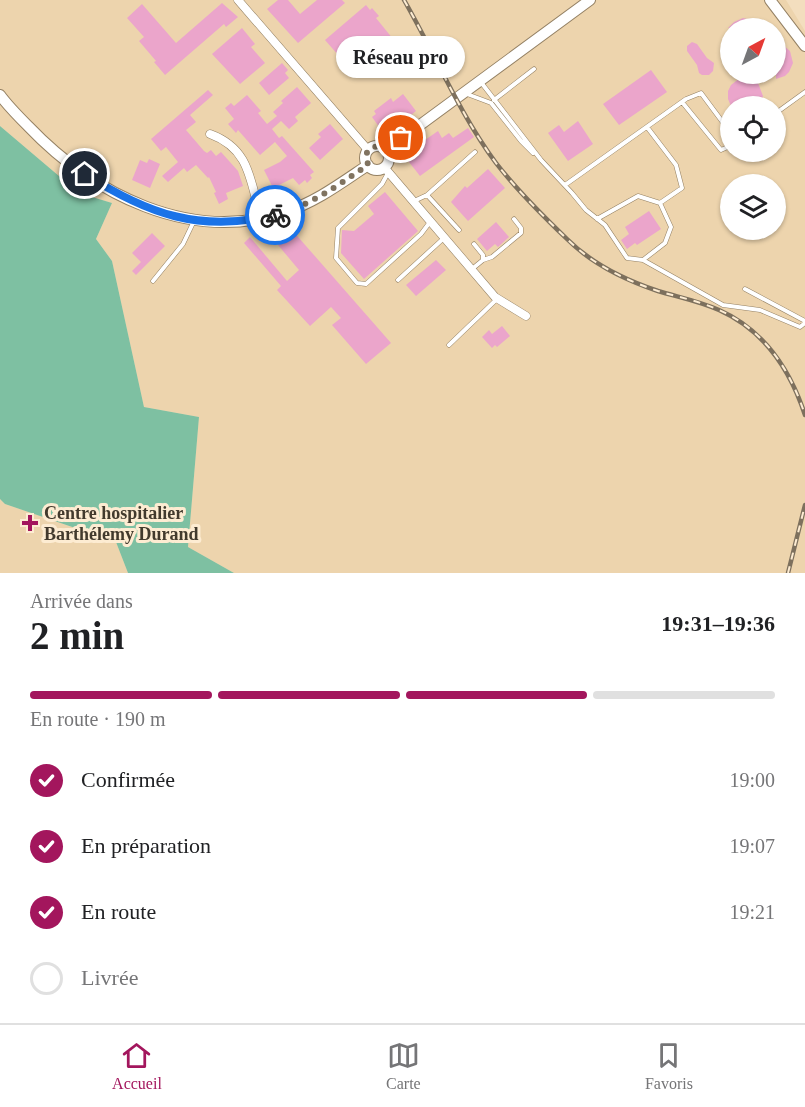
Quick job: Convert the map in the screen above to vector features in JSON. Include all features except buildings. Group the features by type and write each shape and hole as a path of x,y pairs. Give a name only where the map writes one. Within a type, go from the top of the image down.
{"main road":[{"path":"386,150 590,0"},
{"path":"774,2 805,46"},
{"path":"0,95 41,140 97,182 143,207 163,214 194,220 241,221 284,213 331,191 368,165"},
{"path":"378,146 386,150 389,160 386,170 368,165 365,158 368,150 378,146"}],"street":[{"path":"238,0 368,150"},
{"path":"210,134 226,140 249,169 261,218"},
{"path":"386,170 498,299 526,316"}],"lane":[{"path":"494,100 534,69"},
{"path":"480,81 541,160"},
{"path":"464,92 491,103 521,141 565,185 586,210 605,225 627,258 643,261 723,305 760,310 800,327 805,322 745,289"},
{"path":"786,106 805,92"},
{"path":"565,185 682,102 701,93 720,119"},
{"path":"682,102 720,149"},
{"path":"647,127 676,165 682,188 660,203"},
{"path":"413,201 427,195 475,152"},
{"path":"386,170 382,184 338,228 336,258 357,283 366,284 431,222"},
{"path":"427,195 459,230"},
{"path":"597,219 638,196 660,203 671,227 665,243 643,261"},
{"path":"472,269 483,260 492,257 521,232 521,228 514,219"},
{"path":"153,281 183,244 194,220"},
{"path":"398,280 444,238"},
{"path":"474,244 483,255 483,260"},
{"path":"449,345 498,299"}],"shaded area":[{"path":"0,0 786,0 805,31 805,573 234,573 188,547 199,417 144,407 112,261 96,239 112,203 79,193 0,126"},
{"name":"Centre hospitalier Barthélemy Durand","path":"0,499 5,504 116,542 128,573 0,573"}],"green space":[{"path":"0,126 79,193 112,203 96,239 112,261 144,407 199,417 188,547 234,573 128,573 116,542 5,504 0,499"}],"railway":[{"path":"404,0 470,124 496,163 530,202 577,248 610,270 646,287 719,310 749,328 762,340 783,367 792,382 805,415"},
{"path":"788,573 805,505"}],"way so far":[{"path":"275,215 308,203 331,191 368,165 365,158 368,150 378,146 386,150 401,138"}],"place":[{"name":"Réseau pro","path":"401,138"},
{"name":"Centre hospitalier Barthélemy Durand","path":"30,523"}],"route":[{"path":"85,174 117,194 163,214 217,222 241,221 275,215"}]}
